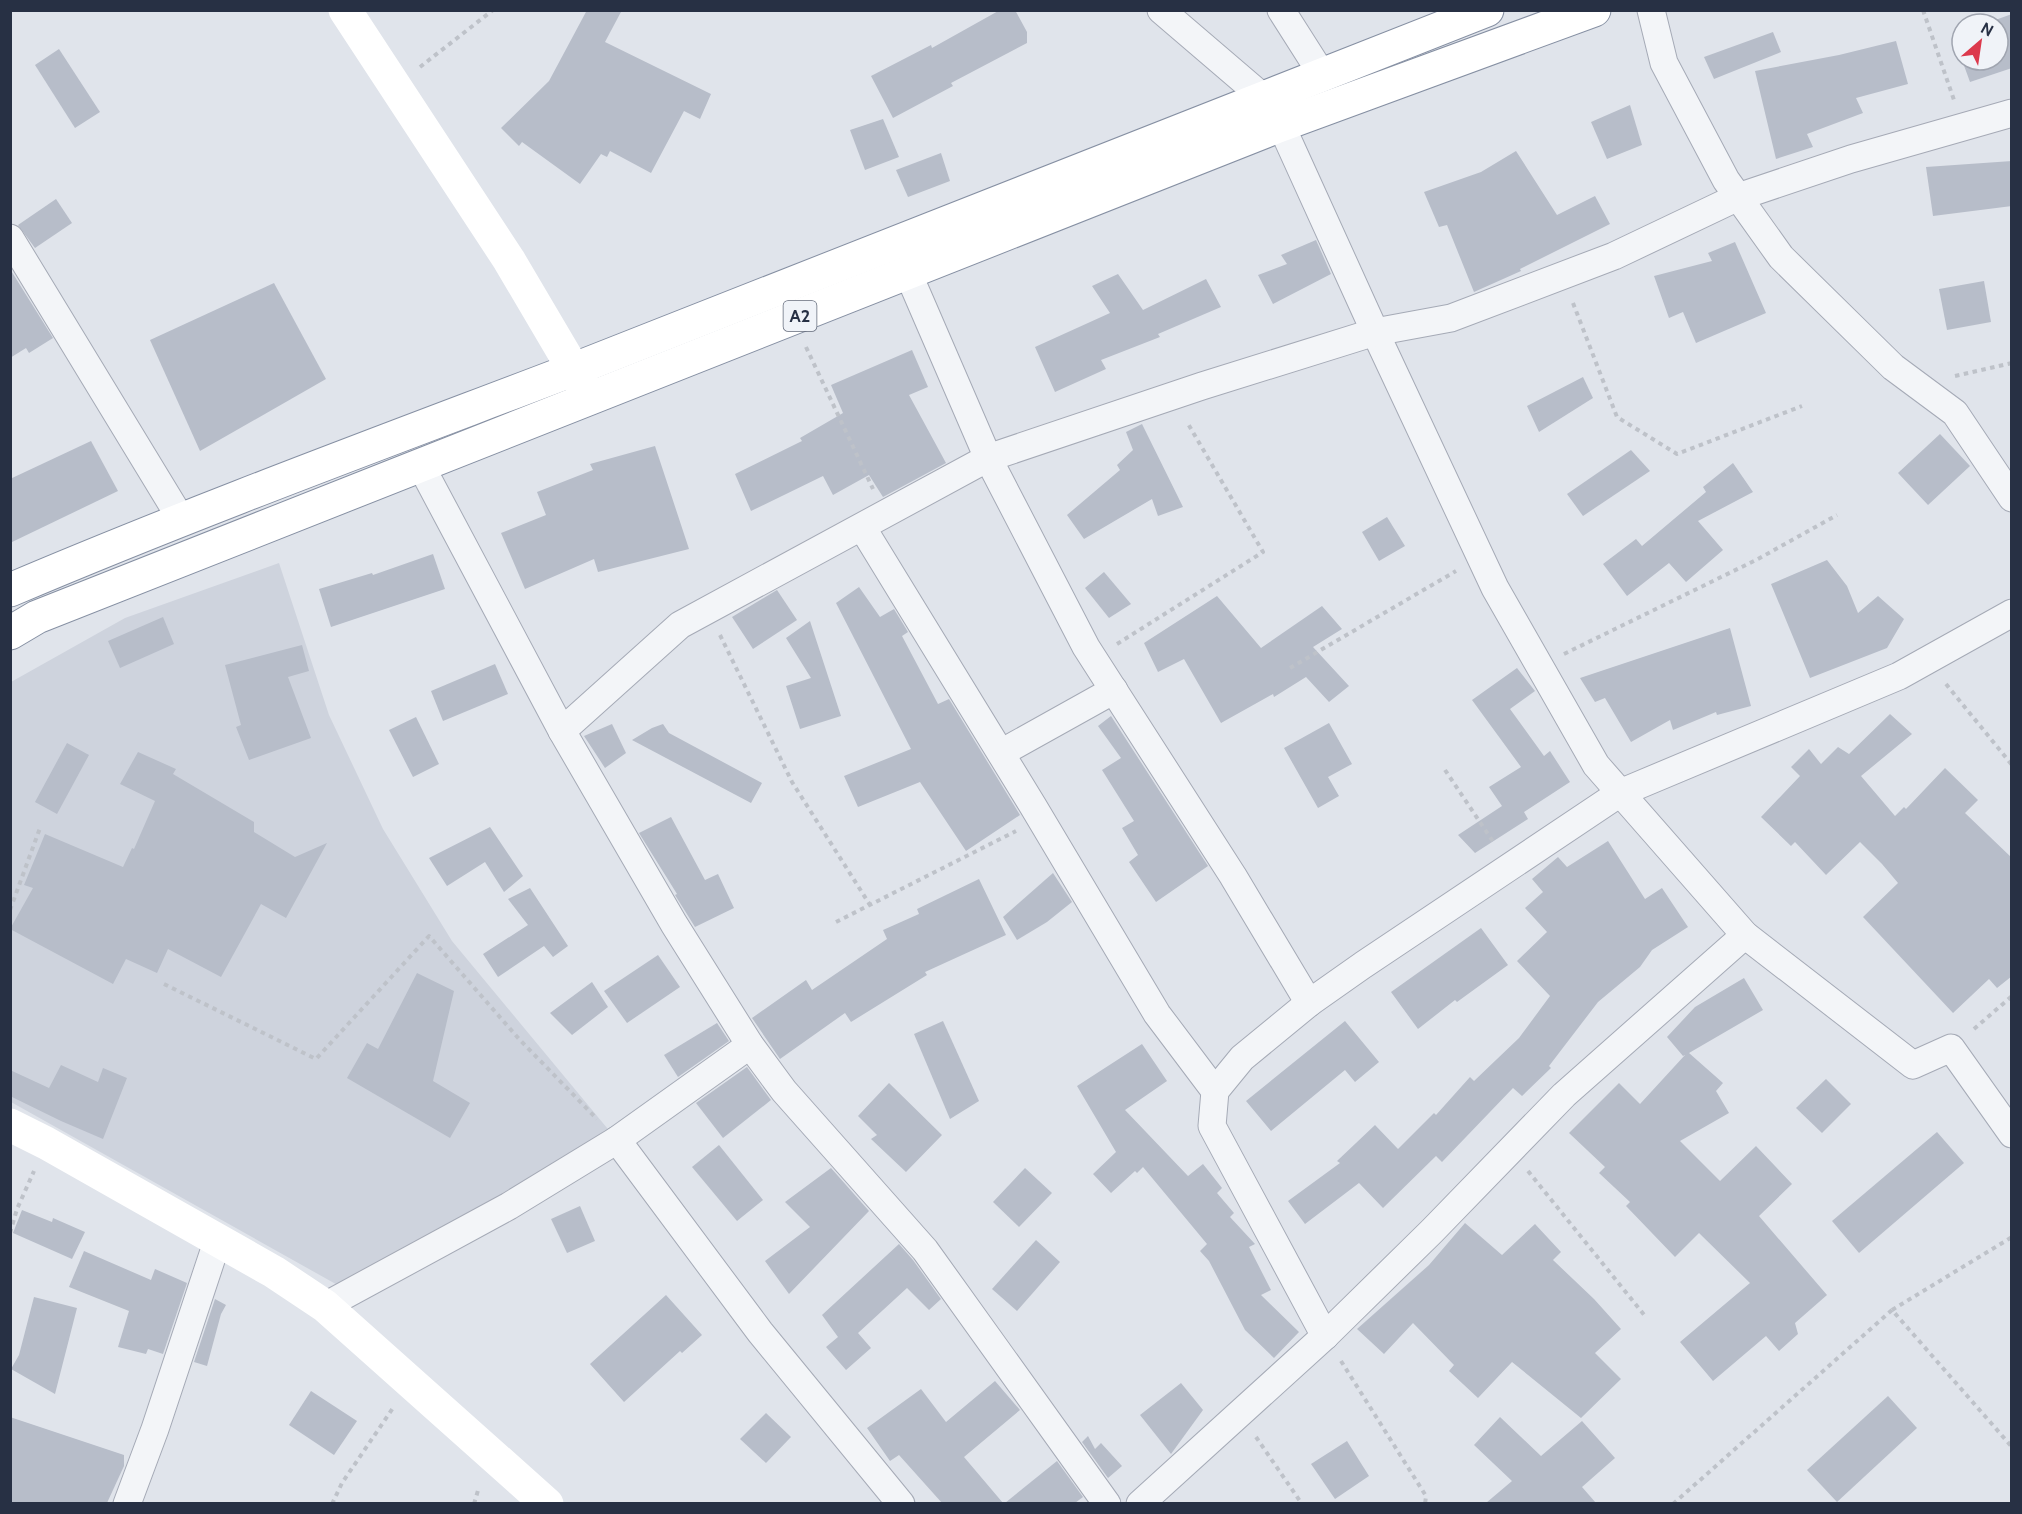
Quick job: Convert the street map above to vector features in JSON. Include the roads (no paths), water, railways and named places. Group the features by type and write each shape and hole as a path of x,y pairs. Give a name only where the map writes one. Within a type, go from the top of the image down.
{"main road":[{"path":"345,10 509,260 591,399"},
{"name":"A2","path":"10,633 37,617 908,273 1273,112 1323,76 1487,10"},
{"name":"A2","path":"10,590 181,519 574,369 1273,112 1594,10"},
{"path":"10,1125 218,1239 325,1306 547,1503"}],"street":[{"path":"1161,10 1273,112 1495,588 1596,765 1745,935 1913,1065 1951,1048 2012,1134"},
{"path":"1281,10 1323,76"},
{"path":"1651,10 1664,63 1726,180 1781,257 1893,367 1955,413 2012,498"},
{"path":"562,731 680,625 988,458 1172,396 1375,332 1451,318 1614,256 1738,197 1851,159 2012,113"},
{"path":"10,238 181,519"},
{"path":"908,273 988,458 1094,658 1233,876 1309,1003"},
{"path":"421,466 562,731 674,924 750,1045 783,1091 925,1250 1107,1503"},
{"path":"861,527 1001,753 1157,1014 1215,1091"},
{"path":"1325,1336 1212,1126 1215,1091 1242,1058 1309,1003 1363,965 1620,793 1899,676 2012,613"},
{"path":"1001,753 1114,690"},
{"path":"1140,1503 1325,1336 1564,1095 1745,935"},
{"path":"325,1306 509,1206 617,1140 750,1045"},
{"path":"617,1140 760,1332 901,1503"},
{"path":"126,1503 155,1429 218,1239"}]}
